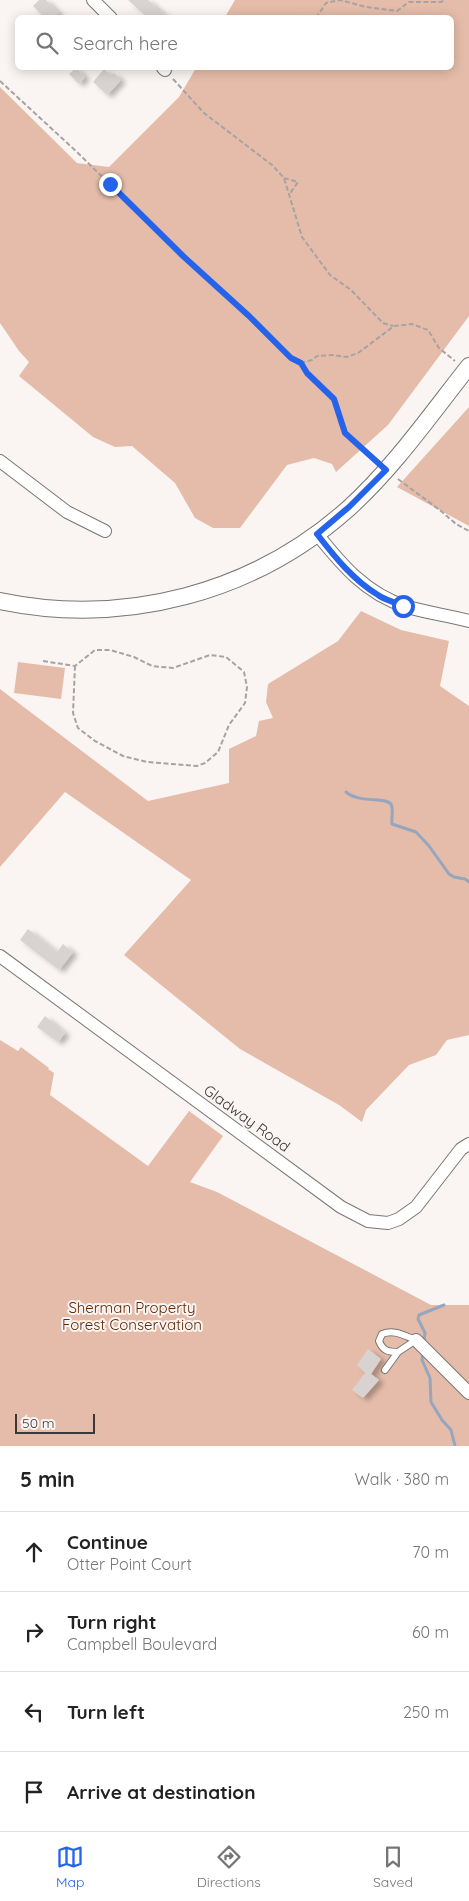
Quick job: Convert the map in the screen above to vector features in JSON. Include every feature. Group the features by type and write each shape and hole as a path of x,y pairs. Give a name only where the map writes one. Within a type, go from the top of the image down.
{"street":[{"path":"93,0 108,15"},
{"path":"0,601 49,609 89,610 131,607 170,601 215,588 255,571 317,534 349,507 386,470 468,368"},
{"path":"0,461 67,512 105,531"},
{"path":"317,534 338,560 378,596 403,606 469,621"},
{"name":"Gladway Road","path":"0,956 341,1207 368,1221 388,1223 399,1220 416,1207 461,1149 469,1144"},
{"path":"416,1340 469,1392"}],"lane":[{"path":"398,1352 387,1352 382,1348 379,1341 382,1334 395,1331 416,1340"},
{"path":"385,1370 398,1352 416,1340"}],"path":[{"path":"318,15 326,3 340,0 366,7 397,11 409,2 441,2 445,0"},
{"path":"165,70 204,113 272,165 284,178 302,237 330,275 351,290 383,323 394,326 412,324 428,330 439,348 468,368"},
{"path":"0,81 78,152 183,256 249,316 291,358 301,363 307,373 334,399 345,433 386,470 441,510 456,524 469,531"},
{"path":"284,178 298,182 289,195"},
{"path":"301,363 312,360 317,356 333,355 347,357 358,353 394,326"},
{"path":"43,661 75,666 95,650 110,650 134,657 152,666 172,668 210,656 226,658 244,672 247,687 245,702 229,725 218,752 205,763 197,766 147,762 122,756 95,741 78,728 74,713 75,666"}],"green space":[{"path":"235,0 469,0 469,316 388,425 336,472 332,464 314,458 287,465 240,528 213,528 195,518 175,483 132,446 115,447 93,437 19,376 29,362 0,323 0,87 77,163 109,167 179,97 195,70 454,70 454,15 226,15"},
{"path":"469,407 469,526 397,487"},
{"path":"361,611 401,630 449,641 440,686 469,706 469,1035 447,1040 436,1055 409,1065 366,1110 362,1122 339,1105 240,1049 124,955 191,880 65,792 0,867 0,689 148,801 229,783 229,749 256,736 259,721 273,718 266,702 268,684 338,641"},
{"path":"18,662 65,668 61,699 14,693"},
{"name":"Sherman Property Forest Conservation","path":"0,1040 18,1051 21,1047 49,1068 54,1073 50,1095 148,1166 189,1111 223,1136 190,1182 217,1192 431,1305 469,1305 469,1446 0,1446"}],"building":[{"path":"39,0 46,0 59,13 57,15 42,15 33,6"},
{"path":"128,0 148,0 165,15 145,15"},
{"path":"74,70 78,70 85,77 79,84 69,74"},
{"path":"103,70 111,75 114,73 121,80 107,95 93,82"},
{"path":"28,929 57,952 63,944 73,952 59,970 20,940"},
{"path":"45,1016 65,1033 58,1042 37,1027"},
{"path":"368,1349 381,1359 371,1374 379,1380 363,1398 352,1390 365,1373 357,1365"}],"waterway":[{"path":"346,792 358,798 383,800 391,804 392,824 416,832 429,846 449,874 469,882"},
{"path":"424,1342 425,1333 418,1319 419,1315 444,1305"},
{"path":"423,1353 422,1360 430,1378 431,1402 442,1420 451,1430 455,1446"}],"route":[{"path":"110,184 291,358 301,363 307,373 334,399 345,433 386,470 349,507 317,534 338,560 358,580 378,596 403,606"}]}
